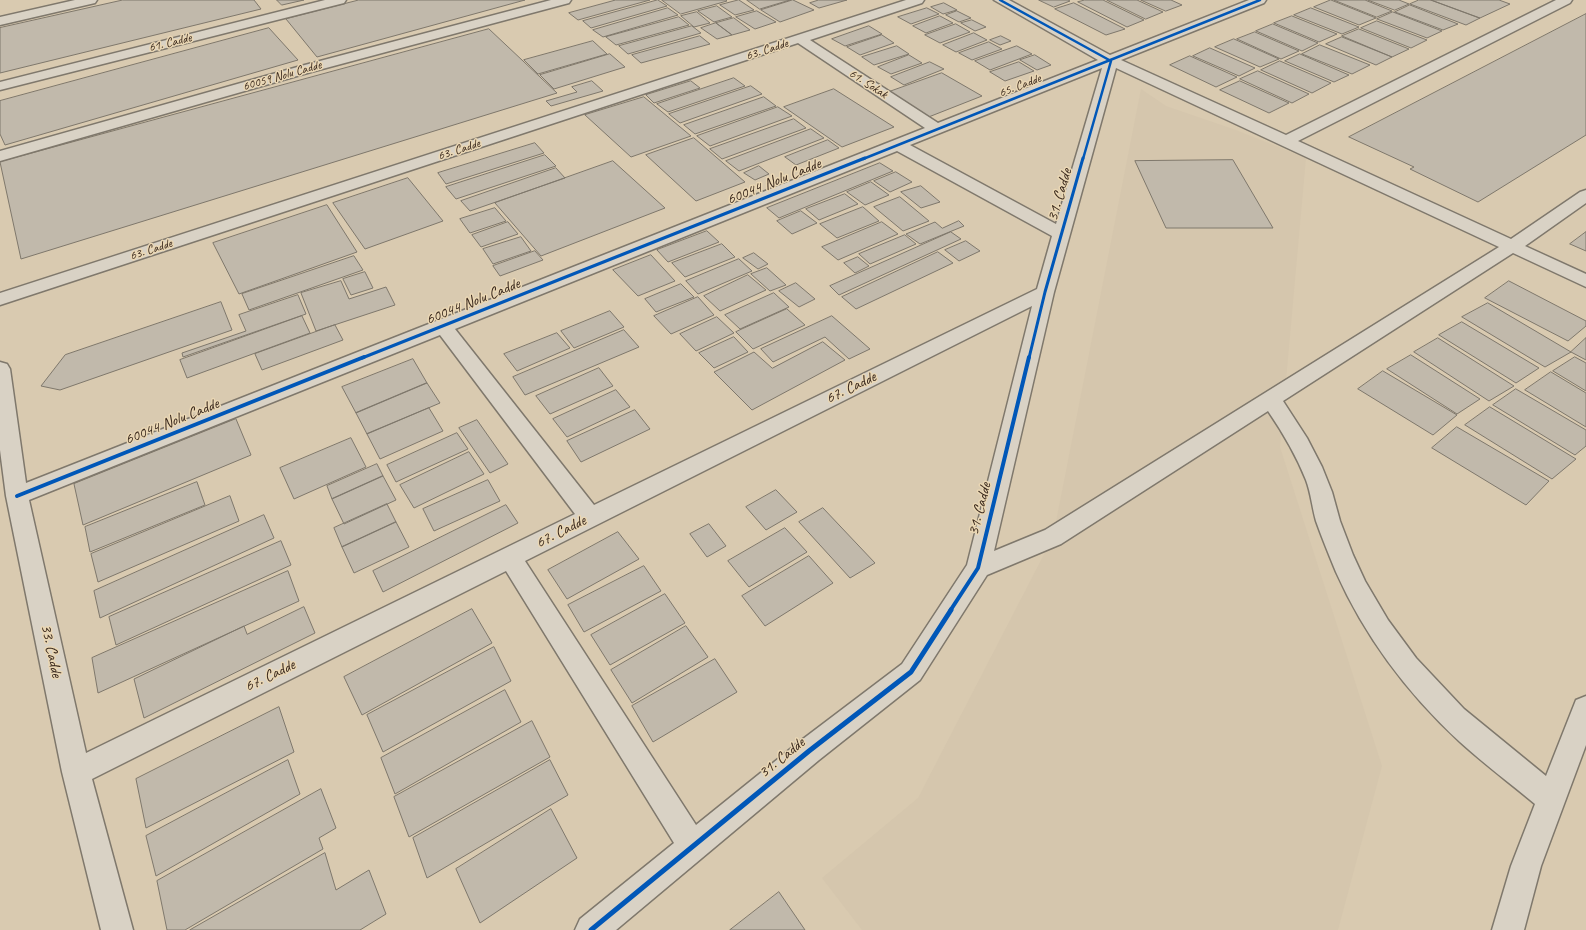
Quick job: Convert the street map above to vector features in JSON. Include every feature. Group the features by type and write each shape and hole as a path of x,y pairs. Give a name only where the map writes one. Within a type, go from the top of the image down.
{"street":[{"path":"0,21 91,0"},
{"name":"61. Cadde","path":"0,86 340,0"},
{"name":"60059 Nolu Cadde","path":"0,156 306,69 565,0"},
{"name":"63. Cadde","path":"0,299 918,0"},
{"path":"1000,0 1111,61 1586,281"},
{"name":"65. Cadde","path":"937,129 1111,61 1260,0"},
{"path":"1286,141 1566,0"},
{"name":"61. Sokak","path":"800,39 937,129"},
{"name":"31. Cadde","path":"591,930 809,751 911,672 978,568 1045,292 1111,61"},
{"name":"60044 Nolu Cadde","path":"17,496 937,129"},
{"path":"898,145 1061,234"},
{"path":"978,568 1054,537 1513,246 1586,195"},
{"name":"67. Cadde","path":"76,772 1045,292"},
{"path":"443,326 590,517"},
{"name":"33. Cadde","path":"0,369 17,496 76,772 117,930"},
{"path":"1270,399 1288,424 1310,464 1321,492 1338,550 1356,588 1396,651 1439,703 1471,734 1551,798"},
{"path":"510,557 693,847"},
{"path":"1508,930 1526,866 1586,709"}],"shaded area":[{"path":"0,0 1586,0 1586,930 0,930"},
{"path":"1141,89 1166,106 1236,130 1306,158 1280,447 1382,766 1338,930 862,930 822,878 918,798 1053,537"}],"building":[{"path":"123,0 254,0 261,9 0,73 0,28"},
{"path":"277,0 304,0 282,5"},
{"path":"359,0 525,0 317,57 286,19"},
{"path":"616,0 650,0 578,20 569,13"},
{"path":"658,0 667,6 591,28 583,21"},
{"path":"662,0 726,0 727,1 681,14"},
{"path":"739,0 754,10 735,15 720,5"},
{"path":"747,0 790,0 760,9"},
{"path":"793,0 814,10 780,22 761,10"},
{"path":"819,0 847,0 819,8 810,3"},
{"path":"1039,0 1068,0 1070,1 1054,7"},
{"path":"1085,0 1103,0 1144,20 1127,27 1078,2"},
{"path":"1107,0 1137,0 1163,12 1146,19"},
{"path":"1141,0 1171,0 1182,5 1166,11"},
{"path":"1331,0 1376,18 1359,25 1314,7"},
{"path":"1334,0 1365,0 1392,11 1377,17"},
{"path":"1368,0 1399,0 1409,4 1395,10"},
{"path":"1419,0 1431,0 1480,18 1466,25 1410,4"},
{"path":"1431,0 1499,0 1510,4 1480,18"},
{"path":"944,3 957,10 943,14 931,7"},
{"path":"1074,3 1125,29 1106,35 1055,9"},
{"path":"1410,5 1458,24 1443,30 1395,12"},
{"path":"717,6 732,17 714,22 698,11"},
{"path":"668,8 678,15 603,37 593,30"},
{"path":"927,8 939,14 911,24 898,17"},
{"path":"1311,8 1359,27 1342,34 1294,15"},
{"path":"757,11 776,22 755,29 736,17"},
{"path":"957,11 971,18 959,22 946,15"},
{"path":"697,12 710,23 694,27 681,16"},
{"path":"1393,12 1442,31 1427,38 1377,19"},
{"path":"1586,14 1586,135 1478,202 1410,169 1414,167 1349,137"},
{"path":"940,16 953,23 926,33 913,26"},
{"path":"1292,16 1337,34 1319,42 1274,23"},
{"path":"679,17 689,25 616,45 606,37"},
{"path":"734,18 750,30 732,35 716,23"},
{"path":"972,20 986,27 975,31 961,23"},
{"path":"1377,21 1427,40 1411,48 1361,28"},
{"path":"716,23 732,35 717,39 701,28"},
{"path":"956,24 970,32 940,43 925,35"},
{"path":"1273,24 1318,43 1302,51 1256,31"},
{"path":"692,26 701,33 628,54 619,46"},
{"path":"869,26 882,34 845,46 832,39"},
{"path":"269,28 298,60 5,145 0,134 0,101"},
{"path":"489,29 557,93 21,259 0,162"},
{"path":"1359,29 1409,49 1392,57 1342,36"},
{"path":"1255,32 1299,51 1281,59 1237,39"},
{"path":"974,33 987,40 956,52 943,45"},
{"path":"882,35 894,43 860,55 847,47"},
{"path":"700,36 710,44 641,63 632,55"},
{"path":"1001,36 1011,41 1000,45 990,40"},
{"path":"1342,37 1392,57 1376,65 1326,44"},
{"path":"1234,39 1279,59 1260,67 1215,47"},
{"path":"593,41 607,54 538,74 524,60"},
{"path":"989,42 1002,49 972,60 959,53"},
{"path":"1320,45 1370,65 1352,74 1302,54"},
{"path":"897,46 909,54 874,65 862,57"},
{"path":"1017,46 1032,54 990,70 975,61"},
{"path":"1210,48 1255,68 1239,76 1193,56"},
{"path":"610,54 625,67 554,89 540,75"},
{"path":"1300,54 1349,75 1334,82 1285,61"},
{"path":"909,55 922,63 891,74 878,67"},
{"path":"1035,55 1051,65 1037,70 1020,60"},
{"path":"1190,56 1237,77 1216,87 1170,65"},
{"path":"1280,61 1331,83 1312,93 1261,70"},
{"path":"930,62 944,69 904,85 891,77"},
{"path":"1019,62 1034,71 1005,81 990,72"},
{"path":"1258,71 1309,94 1292,103 1240,79"},
{"path":"942,73 982,96 926,118 886,93"},
{"path":"734,78 745,86 668,112 657,104"},
{"path":"592,81 603,91 551,106 546,101 577,92 572,87"},
{"path":"691,81 700,88 654,103 646,95"},
{"path":"1240,81 1289,103 1269,113 1220,90"},
{"path":"751,86 762,94 680,123 669,114"},
{"path":"834,89 894,127 842,147 784,107"},
{"path":"644,97 691,136 631,157 585,115"},
{"path":"764,97 776,106 695,134 684,125"},
{"path":"778,107 792,116 710,146 697,136"},
{"path":"794,119 806,128 722,159 710,149"},
{"path":"811,129 824,138 739,171 726,161"},
{"path":"694,138 745,182 696,201 646,155"},
{"path":"828,140 839,148 796,165 785,157"},
{"path":"535,143 544,153 446,184 438,173"},
{"path":"545,155 556,166 456,199 446,187"},
{"path":"1233,160 1273,228 1166,228 1135,161"},
{"path":"613,161 665,208 541,256 495,203"},
{"path":"880,163 893,171 779,218 767,208"},
{"path":"759,166 769,174 755,180 744,173"},
{"path":"556,168 565,178 470,211 461,201"},
{"path":"896,172 912,182 890,192 874,181"},
{"path":"408,178 443,221 365,249 333,203"},
{"path":"871,182 889,195 865,205 847,192"},
{"path":"921,186 940,202 921,208 901,192"},
{"path":"845,194 858,204 819,220 806,209"},
{"path":"900,197 929,221 903,231 874,207"},
{"path":"327,205 357,252 239,294 213,243"},
{"path":"863,207 879,221 837,238 820,224"},
{"path":"495,208 506,221 470,233 460,219"},
{"path":"801,211 817,223 792,234 777,221"},
{"path":"959,221 964,226 920,244 906,234 935,222 942,228"},
{"path":"508,222 518,234 481,247 472,235"},
{"path":"882,222 898,234 838,260 822,247"},
{"path":"707,231 719,242 668,262 657,250"},
{"path":"951,232 961,239 839,295 830,286"},
{"path":"1586,232 1586,251 1570,244"},
{"path":"905,235 916,244 870,264 859,254"},
{"path":"521,237 531,251 493,264 483,249"},
{"path":"966,241 980,251 959,261 945,250"},
{"path":"722,244 735,257 685,277 672,263"},
{"path":"535,251 543,260 500,276 493,266"},
{"path":"938,252 953,263 856,309 842,297"},
{"path":"754,253 768,264 758,269 743,258"},
{"path":"651,255 675,281 638,296 613,270"},
{"path":"354,256 363,270 249,310 242,294"},
{"path":"858,257 869,266 855,273 844,263"},
{"path":"739,259 752,271 698,294 686,281"},
{"path":"767,268 786,285 770,291 751,274"},
{"path":"365,272 373,288 351,295 343,279"},
{"path":"748,275 766,290 720,311 704,296"},
{"path":"341,281 349,299 386,287 395,305 316,331 301,293"},
{"path":"1509,281 1586,321 1586,326 1568,341 1485,298"},
{"path":"796,283 815,299 799,307 779,291"},
{"path":"681,284 694,297 656,312 645,299"},
{"path":"774,293 789,307 740,329 725,315"},
{"path":"298,295 306,314 183,357 182,353 246,331 239,315"},
{"path":"698,297 714,315 671,334 654,316"},
{"path":"221,302 232,330 60,390 41,386 65,355"},
{"path":"1488,303 1571,352 1545,367 1462,317"},
{"path":"787,309 805,325 753,349 736,332"},
{"path":"610,311 624,327 574,348 561,331"},
{"path":"302,316 310,333 187,378 180,360"},
{"path":"832,316 870,349 849,359 825,337 773,362 761,349"},
{"path":"717,317 734,333 696,351 680,334"},
{"path":"1462,322 1539,368 1516,383 1439,335"},
{"path":"335,325 343,340 262,370 255,354"},
{"path":"624,330 639,347 525,395 513,377"},
{"path":"557,333 570,348 517,371 504,354"},
{"path":"734,337 748,352 714,368 699,353"},
{"path":"1438,338 1514,386 1489,401 1414,352"},
{"path":"1586,338 1586,360 1571,352"},
{"path":"823,342 845,360 752,410 714,372 754,352 772,368"},
{"path":"1411,355 1480,399 1457,414 1387,369"},
{"path":"1575,357 1586,363 1586,391 1553,371"},
{"path":"413,359 427,383 356,413 342,387"},
{"path":"599,368 613,386 550,414 536,396"},
{"path":"1383,371 1457,415 1433,435 1358,389"},
{"path":"1551,372 1586,393 1586,427 1525,390"},
{"path":"427,383 440,403 367,434 356,413"},
{"path":"1516,389 1586,430 1586,446 1575,455 1493,405"},
{"path":"616,390 630,407 567,437 553,419"},
{"path":"1490,407 1576,459 1552,479 1465,425"},
{"path":"429,408 443,431 380,459 367,434"},
{"path":"635,410 650,429 581,462 567,441"},
{"path":"236,419 251,455 83,525 74,484"},
{"path":"477,420 508,464 490,473 459,428"},
{"path":"1457,427 1549,481 1526,505 1432,448"},
{"path":"457,433 468,449 396,482 387,465"},
{"path":"351,438 366,467 294,499 280,468"},
{"path":"469,452 484,474 414,508 400,485"},
{"path":"377,464 383,476 332,499 327,486"},
{"path":"383,476 396,500 344,524 332,499"},
{"path":"488,480 500,501 434,531 423,509"},
{"path":"197,482 205,505 90,552 85,527"},
{"path":"776,490 797,512 766,530 746,507"},
{"path":"230,496 239,521 98,582 91,554"},
{"path":"387,504 396,522 342,547 334,528"},
{"path":"506,505 518,523 383,592 373,571"},
{"path":"823,508 875,563 850,578 799,522"},
{"path":"264,515 274,538 100,618 94,591"},
{"path":"396,522 409,547 354,573 342,547"},
{"path":"709,524 726,546 707,557 690,534"},
{"path":"785,528 807,552 749,587 728,561"},
{"path":"618,532 639,559 567,599 548,570"},
{"path":"281,541 291,565 116,645 109,617"},
{"path":"809,556 833,583 765,626 742,596"},
{"path":"644,566 661,591 584,632 568,605"},
{"path":"288,571 299,601 98,693 92,658"},
{"path":"665,594 685,623 610,665 591,635"},
{"path":"304,607 315,633 144,718 134,679 244,626 247,634"},
{"path":"472,609 492,643 362,715 344,677"},
{"path":"686,626 708,657 632,703 611,670"},
{"path":"494,647 511,681 383,752 367,715"},
{"path":"715,659 737,692 653,742 632,706"},
{"path":"505,690 521,722 395,794 381,758"},
{"path":"279,707 294,752 146,828 136,779"},
{"path":"532,721 550,757 409,837 394,797"},
{"path":"288,760 300,794 156,876 146,836"},
{"path":"550,760 568,795 427,878 413,838"},
{"path":"321,789 336,828 319,838 323,849 185,930 167,930 157,881"},
{"path":"551,809 577,858 480,923 456,869"},
{"path":"325,853 336,890 369,870 386,914 360,930 190,930"},
{"path":"779,892 805,930 730,930"}],"cycle path":[{"path":"591,930 809,751 911,672 978,568 1045,292 1111,61 1000,0"},
{"path":"17,496 1260,0"}]}
